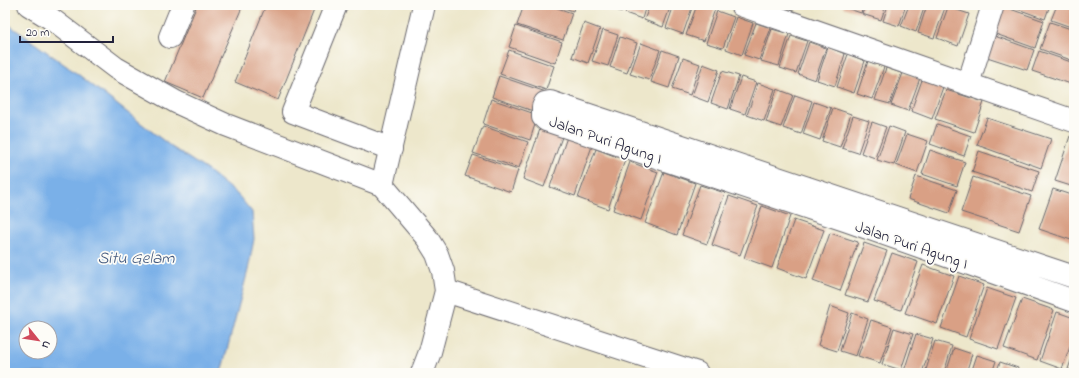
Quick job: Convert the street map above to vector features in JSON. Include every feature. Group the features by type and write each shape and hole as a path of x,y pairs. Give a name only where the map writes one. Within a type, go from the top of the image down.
{"street":[{"path":"29,5 50,18 116,68 176,102 226,125 382,185 411,217 427,238 437,254 443,271 446,291 430,352 422,373"},
{"path":"336,5 293,112 391,149"},
{"path":"382,185 424,5"},
{"path":"741,5 1074,121"},
{"path":"968,84 993,5"},
{"path":"170,37 181,6"},
{"name":"Jalan Puri Agung I","path":"1074,277 815,200 546,120 543,117 543,107 545,103 550,102 815,200 1074,301"},
{"path":"446,291 641,365 697,373"}],"water":[{"name":"Situ Gelam","path":"5,22 79,75 173,148 207,170 238,195 252,212 254,239 248,270 221,373 5,373"}],"building":[{"path":"197,5 243,5 203,98 165,82"},
{"path":"266,5 316,5 278,100 235,82"},
{"path":"524,5 549,5 572,13 563,40 517,25"},
{"path":"556,5 575,5 573,11"},
{"path":"607,5 625,5 622,12 607,7"},
{"path":"627,5 646,5 642,19 625,13"},
{"path":"650,5 671,5 663,27 644,20"},
{"path":"674,5 693,5 683,34 666,28"},
{"path":"697,5 715,9 704,41 686,35"},
{"path":"844,5 864,5 861,13 843,7"},
{"path":"866,5 886,5 881,20 862,14"},
{"path":"888,5 906,5 899,26 883,21"},
{"path":"909,5 925,5 916,32 901,26"},
{"path":"927,5 946,5 934,38 918,33"},
{"path":"999,5 1044,21 1035,48 990,32"},
{"path":"1007,5 1050,5 1045,19"},
{"path":"1057,5 1074,5 1074,28 1051,20"},
{"path":"948,7 969,14 958,46 937,38"},
{"path":"717,11 734,17 723,48 706,43"},
{"path":"736,17 753,23 742,55 726,49"},
{"path":"1050,22 1074,30 1074,61 1040,49"},
{"path":"584,23 600,29 588,63 572,57"},
{"path":"756,23 771,28 759,60 744,55"},
{"path":"516,26 562,42 555,63 509,47"},
{"path":"772,29 789,34 779,66 761,61"},
{"path":"603,30 618,35 608,66 592,61"},
{"path":"989,34 1034,50 1027,70 981,55"},
{"path":"791,36 807,41 796,73 780,68"},
{"path":"620,37 637,43 627,73 610,67"},
{"path":"809,42 826,48 815,80 798,74"},
{"path":"641,43 660,50 649,80 630,74"},
{"path":"828,47 845,54 835,86 817,80"},
{"path":"509,50 554,66 546,90 500,74"},
{"path":"662,50 679,56 669,88 651,82"},
{"path":"1039,51 1074,63 1074,85 1032,71"},
{"path":"848,54 865,61 854,93 837,87"},
{"path":"683,58 700,64 690,95 672,89"},
{"path":"868,61 884,67 872,99 857,94"},
{"path":"703,64 719,70 708,102 692,96"},
{"path":"886,68 901,73 890,104 875,100"},
{"path":"722,71 739,76 728,109 711,103"},
{"path":"903,73 920,78 908,111 891,105"},
{"path":"499,76 546,92 539,113 492,97"},
{"path":"741,77 756,82 745,114 730,109"},
{"path":"922,80 943,87 932,119 911,111"},
{"path":"758,83 775,89 764,121 747,115"},
{"path":"777,89 793,95 781,127 766,122"},
{"path":"946,90 984,102 974,132 935,119"},
{"path":"795,95 812,101 801,134 783,128"},
{"path":"491,99 538,115 530,140 483,124"},
{"path":"814,102 831,108 820,140 803,134"},
{"path":"833,108 851,114 840,147 822,141"},
{"path":"853,116 869,121 858,153 842,148"},
{"path":"987,118 1051,139 1041,168 977,145"},
{"path":"872,122 886,127 875,158 861,153"},
{"path":"937,124 971,136 964,156 930,144"},
{"path":"483,126 528,142 519,168 473,153"},
{"path":"889,126 905,132 894,165 877,160"},
{"path":"540,129 562,137 544,187 523,179"},
{"path":"907,134 928,141 917,173 896,165"},
{"path":"1070,136 1074,138 1074,187 1055,181"},
{"path":"567,137 592,146 575,196 550,187"},
{"path":"596,149 625,160 608,209 578,198"},
{"path":"930,150 965,162 957,186 922,174"},
{"path":"979,151 1039,171 1032,192 972,172"},
{"path":"473,155 518,170 511,192 465,176"},
{"path":"630,162 658,172 641,220 613,210"},
{"path":"664,172 695,183 677,235 645,223"},
{"path":"916,176 957,190 949,213 908,199"},
{"path":"973,177 1031,196 1019,231 961,212"},
{"path":"700,185 725,193 707,244 682,235"},
{"path":"1053,189 1074,196 1074,241 1039,229"},
{"path":"729,196 758,206 740,255 712,245"},
{"path":"762,206 790,216 772,268 744,258"},
{"path":"794,220 824,230 806,279 777,268"},
{"path":"830,233 858,242 840,291 813,281"},
{"path":"864,243 887,251 868,302 845,295"},
{"path":"892,253 918,262 901,310 874,301"},
{"path":"923,265 954,276 937,324 905,313"},
{"path":"959,276 984,285 966,337 941,328"},
{"path":"987,288 1016,298 998,349 969,339"},
{"path":"1022,299 1054,310 1037,360 1004,348"},
{"path":"830,306 849,313 837,351 818,345"},
{"path":"1057,312 1074,318 1074,336 1062,369 1040,361"},
{"path":"852,313 868,319 856,356 840,351"},
{"path":"871,320 892,327 880,363 858,356"},
{"path":"894,328 913,334 901,370 882,364"},
{"path":"916,334 933,339 922,373 911,373 904,371"},
{"path":"935,341 952,346 944,373 925,373"},
{"path":"954,348 972,354 966,373 946,373"},
{"path":"1074,352 1074,372 1068,369"},
{"path":"977,355 996,361 992,373 971,373"},
{"path":"1000,362 1018,368 1016,373 996,373"}]}
